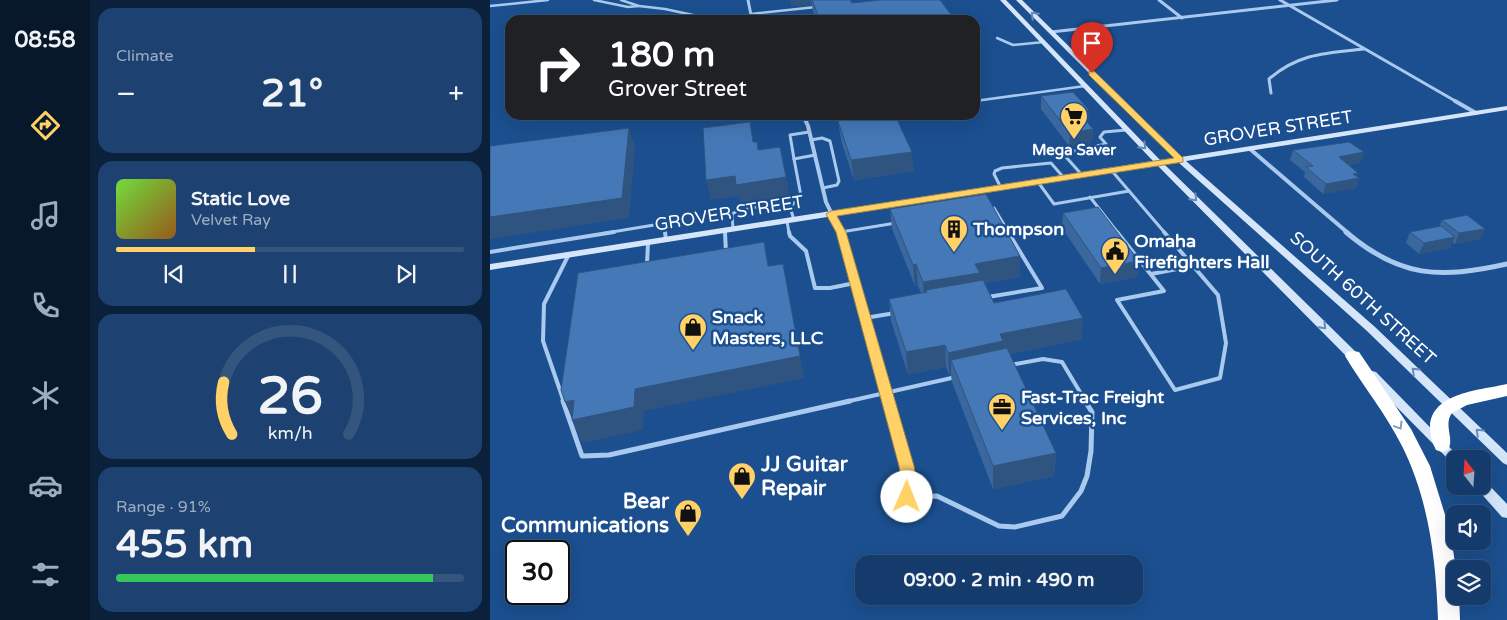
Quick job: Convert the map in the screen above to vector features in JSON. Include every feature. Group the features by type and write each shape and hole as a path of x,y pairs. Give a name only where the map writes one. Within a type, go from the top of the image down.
{"highway":[{"path":"1352,356 1397,422 1423,475 1437,520 1444,553 1448,585 1449,620"},
{"path":"1442,445 1440,422 1444,410 1451,404 1507,390"}],"main road":[{"path":"1003,0 1126,130 1447,450"},
{"name":"SOUTH 60TH STREET","path":"1020,0 1180,160 1342,303 1451,404 1507,460"},
{"path":"1044,42 1054,44 1073,63 1092,73"},
{"name":"GROVER STREET","path":"490,267 1507,108"},
{"path":"1491,495 1507,512"}],"street":[{"path":"748,0 751,15"},
{"path":"1158,0 1182,18"},
{"path":"1280,0 1476,113"},
{"path":"1051,32 1337,0"},
{"path":"1271,93 1269,79 1293,60 1308,56 1364,49"},
{"path":"805,120 831,214 841,232 909,478 907,497 902,513"},
{"path":"1250,149 1364,247 1379,256 1408,268 1444,274 1460,274 1507,264"}],"lane":[{"path":"490,6 548,0"},
{"path":"594,0 628,7 639,6 665,9 693,15"},
{"path":"622,0 639,6"},
{"path":"764,15 817,7"},
{"path":"997,38 1003,43 1011,45 1044,42"},
{"path":"980,100 1085,86"},
{"path":"1082,175 1066,158 1065,153 1106,144 1100,137 1100,134 1126,130"},
{"path":"809,132 790,135 801,196 790,207 790,236 806,251 814,288 830,288 855,283"},
{"path":"811,140 822,138 830,141 839,181 837,185 823,188"},
{"path":"794,159 815,155"},
{"path":"1001,188 994,174 995,171 1002,168 1051,163 1064,178"},
{"path":"1090,197 1164,291 1117,300 1175,390 1220,378 1226,343 1218,295 1112,171"},
{"path":"1038,182 1054,204 1129,191"},
{"path":"719,257 726,253 732,214 736,211 778,204 790,207"},
{"path":"984,209 994,208 1042,288 985,298"},
{"path":"841,232 897,223"},
{"path":"490,252 654,225 664,228 666,240"},
{"path":"648,242 648,266 650,268"},
{"path":"569,254 544,304 543,341 582,456 609,455 963,376"},
{"path":"1151,274 1193,266"},
{"path":"865,318 898,312"},
{"path":"907,497 937,496 999,526 1015,527 1062,516 1082,491 1087,476 1091,451 1092,412 1062,362 1054,358 1040,359 1002,367"}],"building":[{"path":"812,0 850,0 852,3 880,0 940,0 951,15 818,15"},
{"path":"1073,92 1089,110 1078,111 1093,129 1070,133 1041,96"},
{"path":"897,120 912,152 851,160 838,121"},
{"path":"750,122 753,142 757,142 758,150 780,147 786,177 736,185 735,176 706,180 703,128"},
{"path":"629,128 622,198 490,217 490,146"},
{"path":"1349,142 1364,152 1339,157 1358,173 1353,174 1359,178 1326,184 1306,167 1313,166 1293,150"},
{"name":"Thompson","path":"986,194 1020,256 975,264 980,273 923,282 916,264 913,265 890,209"},
{"path":"1098,207 1139,261 1101,268 1063,213"},
{"path":"1467,215 1485,229 1459,233 1442,220"},
{"path":"1441,226 1455,237 1424,243 1410,232"},
{"path":"764,242 768,266 783,264 800,356 635,389 634,407 572,420 574,400 565,402 561,390 578,273"},
{"path":"983,280 994,303 1066,289 1083,318 1000,334 1003,341 948,353 945,345 906,352 889,299"},
{"name":"Fast-Trac Freight Services, Inc","path":"1007,348 1056,453 993,466 951,360"}],"place":[{"name":"Mega Saver","path":"1074,140"},
{"name":"Thompson","path":"954,253"},
{"name":"Omaha Firefighters Hall","path":"1115,275"},
{"name":"Snack Masters, LLC","path":"693,351"},
{"name":"Fast-Trac Freight Services, Inc","path":"1002,431"},
{"name":"JJ Guitar Repair","path":"742,500"},
{"name":"Bear Communications","path":"688,537"}],"route":[{"path":"907,497 909,478 906,466 841,232 831,214 1180,160 1092,73"}]}
